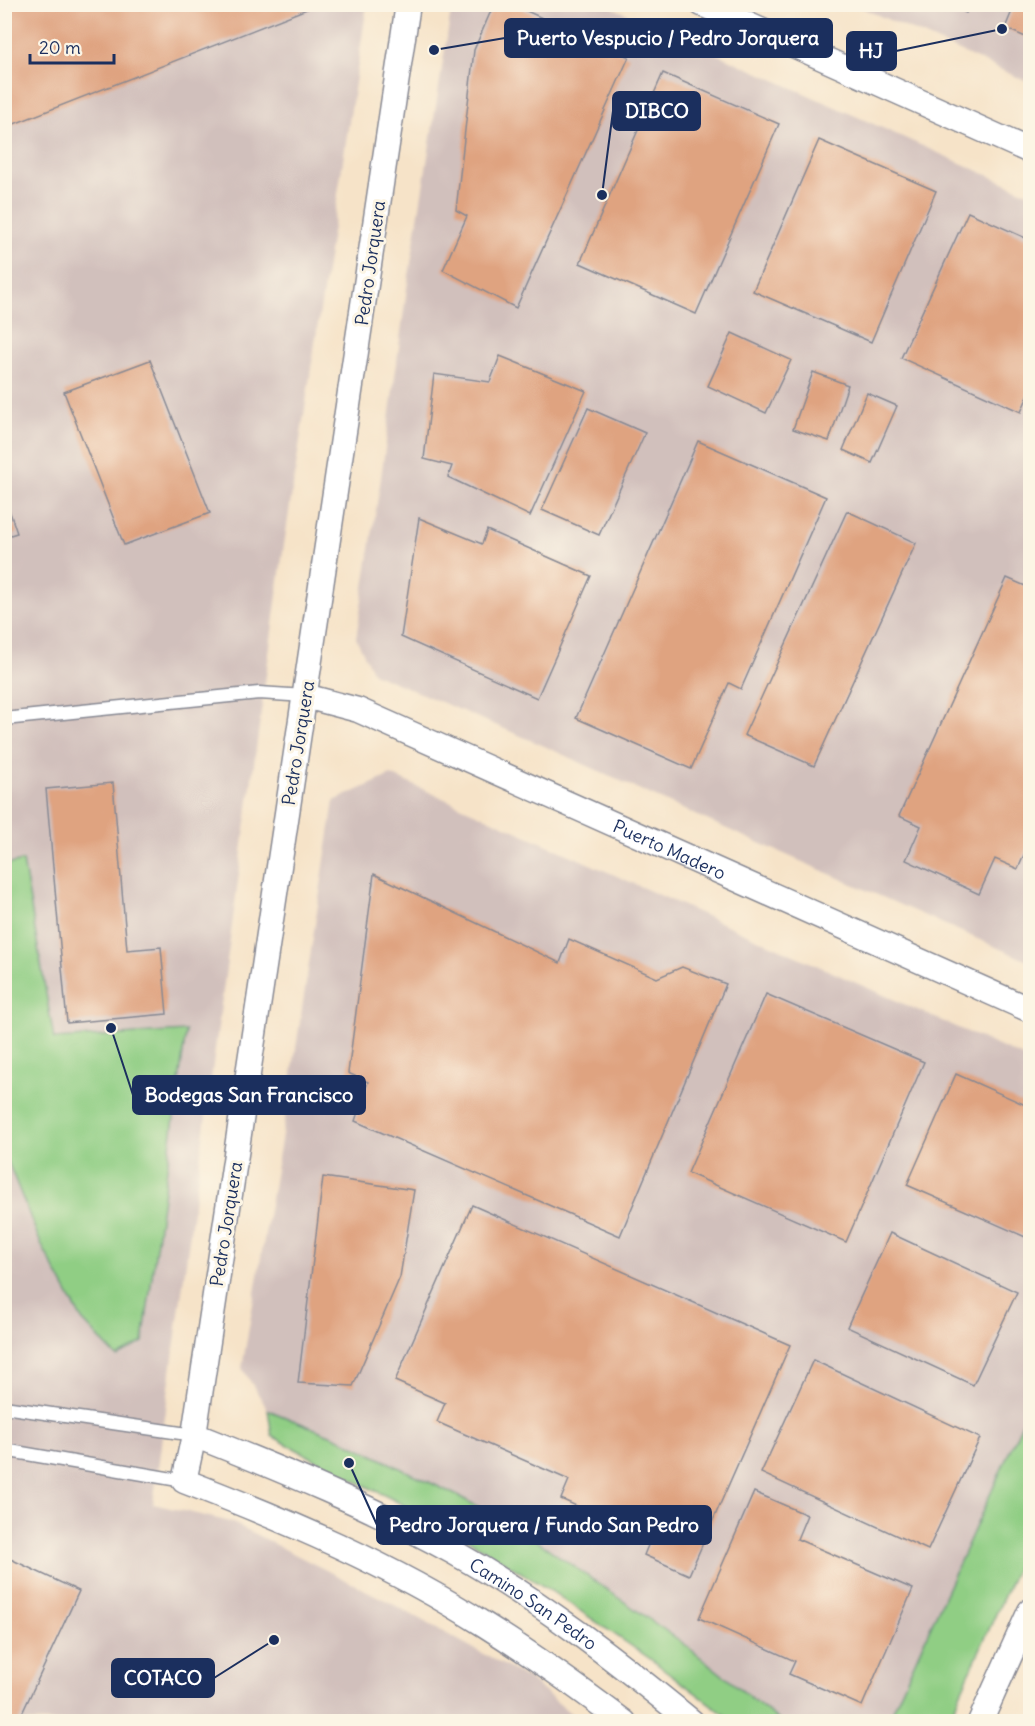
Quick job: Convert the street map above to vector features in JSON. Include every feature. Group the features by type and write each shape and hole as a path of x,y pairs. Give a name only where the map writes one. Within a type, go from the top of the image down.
{"street":[{"name":"Pedro Jorquera","path":"184,1481 194,1435 408,4"},
{"path":"702,4 1030,151"},
{"name":"Puerto Madero","path":"305,696 358,710 1030,1010"},
{"name":"Camino San Pedro","path":"194,1435 311,1483 402,1525 456,1554 509,1585 560,1619 610,1655 692,1722"},
{"path":"184,1481 257,1509 308,1532 429,1592 536,1658 624,1722"},
{"path":"980,1722 1030,1611"}],"lane":[{"path":"4,719 259,693 305,696"},
{"path":"4,1407 194,1435"},
{"path":"4,1450 184,1481"}],"shaded area":[{"path":"5,5 367,5 283,551 153,1504 231,1522 387,1601 529,1679 580,1721 5,1722"},
{"path":"452,5 607,5 1030,194 1030,962 542,745 373,673 356,638 407,288"},
{"path":"855,5 1030,5 1030,83 964,53"},
{"path":"391,775 1030,1060 1030,1406 888,1721 780,1721 679,1640 527,1534 462,1498 340,1439 268,1410 242,1368 288,1100 334,801"}],"green space":[{"path":"23,861 54,1039 186,1031 143,1342 117,1357 82,1320 41,1244 5,1157 5,865"},
{"path":"1030,1406 1030,1538 948,1721 888,1721"},
{"path":"268,1410 340,1439 462,1498 527,1534 679,1640 780,1721 733,1721 649,1658 551,1591 462,1536 272,1436"}],"building":[{"path":"4,4 317,4 317,5 4,128"},
{"path":"494,4 511,4 629,57 516,308 443,270 467,216 456,210 474,50"},
{"path":"946,4 970,4 966,13"},
{"path":"1015,4 1030,4 1030,39 1005,28"},
{"path":"663,73 779,124 696,314 580,263"},
{"path":"819,140 936,191 871,342 753,291"},
{"path":"968,212 1030,240 1030,391 1021,412 901,358"},
{"path":"732,333 791,360 766,413 708,386"},
{"path":"500,356 586,391 530,516 448,477 452,466 424,459 434,374 490,382"},
{"path":"150,360 210,513 124,545 64,392"},
{"path":"813,372 848,385 829,441 793,429"},
{"path":"867,393 897,406 872,463 843,450"},
{"path":"588,408 645,433 599,535 542,510"},
{"path":"698,441 826,497 741,689 729,683 691,769 576,718"},
{"path":"4,495 17,533 4,537"},
{"path":"847,511 916,543 814,766 744,735"},
{"path":"419,518 482,544 487,530 591,576 537,698 401,637"},
{"path":"1007,578 1030,588 1030,841 1018,869 995,859 979,894 906,860 921,826 899,816"},
{"path":"113,783 127,950 161,947 167,1014 67,1023 46,789"},
{"path":"374,874 560,963 569,939 657,978 682,967 726,984 620,1236 355,1121 368,1082 348,1073"},
{"path":"766,994 924,1062 846,1242 688,1173"},
{"path":"956,1074 1030,1107 1030,1239 907,1185"},
{"path":"323,1177 414,1190 400,1277 353,1386 298,1383"},
{"path":"472,1205 790,1345 689,1575 644,1555 649,1543 579,1512 581,1508 561,1499 569,1480 437,1422 445,1403 395,1381"},
{"path":"890,1233 1017,1292 973,1385 847,1327"},
{"path":"813,1360 980,1438 928,1550 761,1473"},
{"path":"754,1492 807,1515 797,1539 913,1589 862,1706 789,1674 795,1661 699,1618"},
{"path":"4,1556 79,1591 18,1722 4,1722"}],"place":[{"name":"HJ","path":"1002,29"},
{"name":"Puerto Vespucio / Pedro Jorquera","path":"434,50"},
{"name":"DIBCO","path":"602,195"},
{"name":"Bodegas San Francisco","path":"111,1028"},
{"name":"Pedro Jorquera / Fundo San Pedro","path":"349,1463"},
{"name":"COTACO","path":"274,1640"}]}
